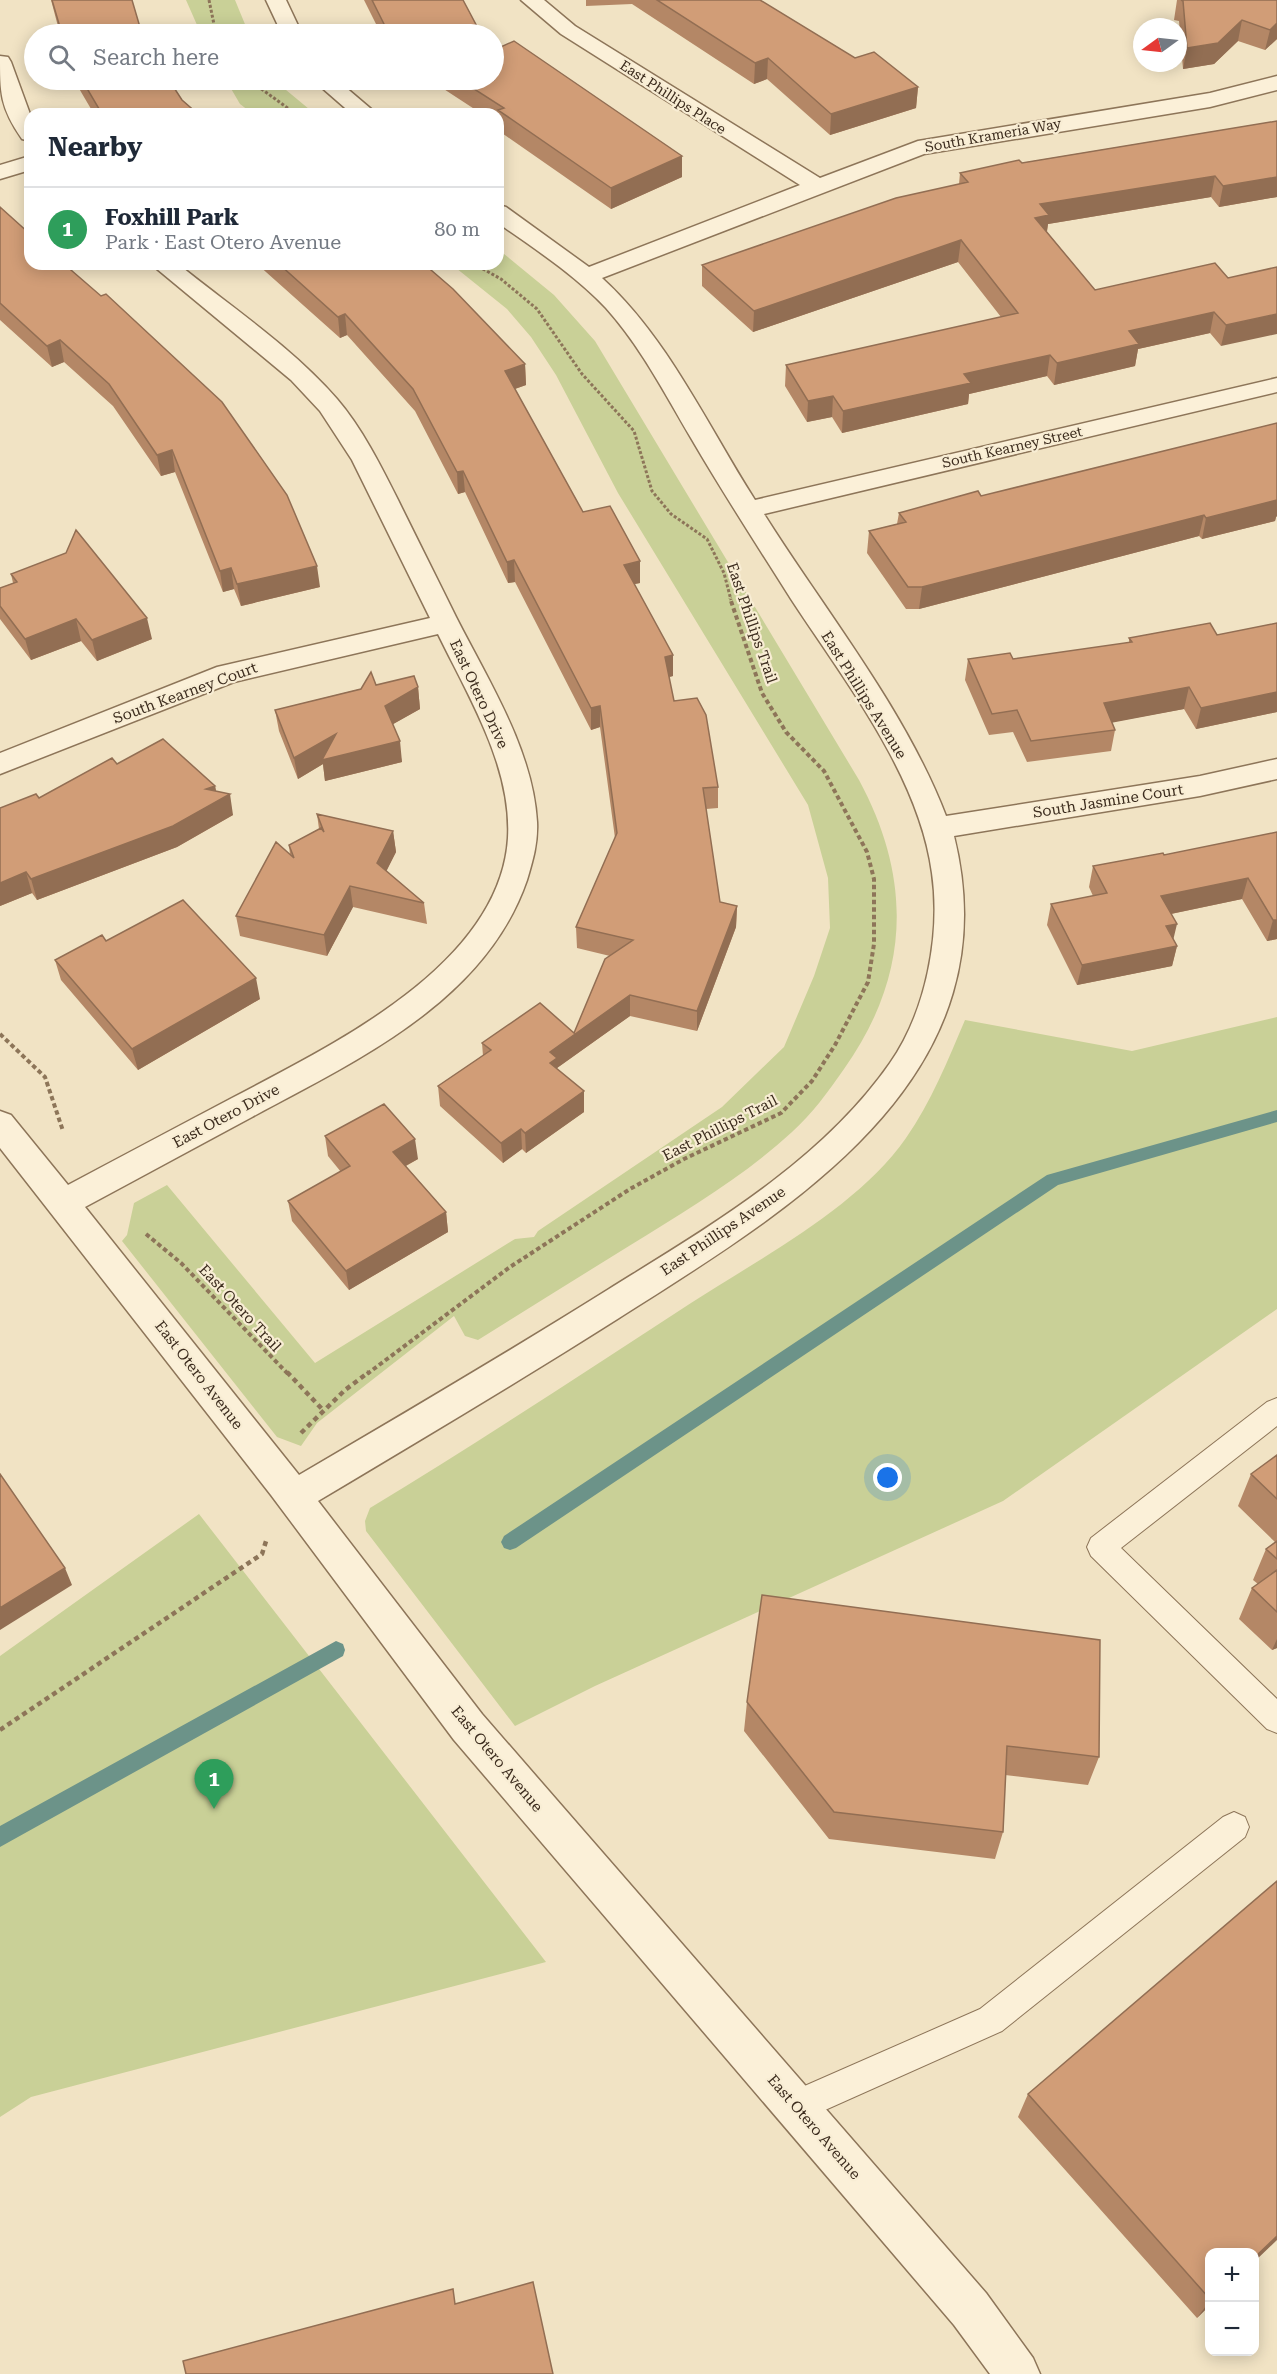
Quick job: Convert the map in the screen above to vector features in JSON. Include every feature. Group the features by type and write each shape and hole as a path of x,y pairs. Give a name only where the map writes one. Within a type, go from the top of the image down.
{"street":[{"path":"276,0 287,24"},
{"name":"East Phillips Place","path":"531,0 578,36 820,188"},
{"path":"0,63 14,105 24,123"},
{"name":"South Krameria Way","path":"585,276 820,188 918,148 985,135 1210,100 1277,83"},
{"path":"336,90 359,108"},
{"path":"0,172 24,165"},
{"name":"East Phillips Avenue","path":"294,1497 582,1323 773,1201 850,1136 904,1069 931,1015 947,951 948,873 938,828 894,738 747,510 639,336 617,306 585,276 504,216"},
{"name":"East Otero Drive","path":"64,1203 354,1047 408,1010 455,970 489,929 508,895 520,855 521,804 509,759 494,720 365,460 330,406 300,375 170,270"},
{"name":"South Kearney Street","path":"747,510 1277,385"},
{"name":"South Kearney Court","path":"0,764 227,674 446,623"},
{"name":"South Jasmine Court","path":"938,828 1200,786 1277,770"},
{"name":"East Otero Avenue","path":"0,1124 294,1497 468,1727 970,2309 1017,2374"}],"lane":[{"path":"1277,1410 1101,1547 1277,1719"},
{"path":"796,2107 991,2019 1234,1827"}],"path":[{"path":"209,0 214,24"},
{"path":"263,90 288,108"},
{"name":"East Phillips Trail","path":"296,1439 322,1410 459,1304 630,1189 684,1159 781,1113 812,1081 835,1045 868,982 874,944 874,879 867,852 850,816 824,771 786,732 762,693 738,627 724,573 707,539 671,514 652,491 634,431 561,347 537,309 501,279 485,270"},
{"path":"0,1034 45,1077 66,1138"},
{"name":"East Otero Trail","path":"137,1227 181,1263 322,1410"},
{"path":"0,1730 256,1558"}],"green space":[{"path":"186,0 235,0 245,24 197,24"},
{"path":"232,90 286,90 308,108 245,108"},
{"path":"504,254 554,295 595,341 859,780 877,817 889,854 895,891 896,927 892,963 882,999 866,1034 844,1069 806,1118 754,1164 692,1206 478,1340 465,1336 454,1316 317,1423 301,1446 277,1437 122,1241 127,1235 134,1203 167,1185 315,1363 515,1239 534,1237 538,1231 722,1107 784,1047 814,976 830,928 828,878 808,805 618,493 556,375 531,337 507,309 458,270 504,270"},
{"path":"1277,1017 1277,1309 1003,1501 595,1686 515,1726 366,1531 365,1521 370,1508 807,1230 862,1187 886,1163 915,1124 965,1020 1132,1051"},
{"path":"199,1514 546,1962 31,2097 0,2117 0,1656"}],"building":[{"path":"52,0 132,0 139,24 59,24"},
{"path":"372,0 463,0 476,24 384,24"},
{"path":"657,0 760,0 855,58 874,52 918,87 831,114 768,58 755,63"},
{"path":"1181,0 1277,0 1277,23 1270,30 1242,20 1218,43 1187,48 1187,18 1184,18"},
{"path":"514,41 682,156 611,188 504,114 504,108 476,90 504,90 504,46"},
{"path":"88,90 176,90 191,108 98,108"},
{"path":"1277,121 1277,177 1223,186 1215,176 1040,204 1049,215 1035,218 1095,290 1215,263 1228,278 1277,267 1277,314 1226,325 1214,312 1129,331 1139,344 1057,363 1050,355 964,374 971,383 843,411 833,396 808,401 786,365 1018,313 961,240 754,311 702,265 896,198 968,182 960,173 1019,160 1022,163"},
{"path":"0,207 24,229 24,270 71,270 101,296 106,294 222,402 287,495 317,566 237,584 231,568 220,571 172,450 157,455 109,384 60,340 47,346 0,303"},
{"path":"286,270 431,270 453,289 525,364 505,371 583,512 610,506 640,561 624,565 673,655 665,657 674,701 697,698 706,715 718,787 703,788 720,902 737,906 697,1011 630,995 550,1052 557,1058 550,1063 584,1091 525,1133 521,1129 501,1143 438,1086 491,1050 482,1043 540,1003 574,1033 605,959 633,940 576,927 617,833 600,706 591,708 514,560 507,562 463,471 457,472 413,389 345,314 338,317"},
{"path":"1277,423 1277,500 1206,518 1204,515 922,587 908,587 869,531 906,522 899,513 978,491 981,496"},
{"path":"76,530 147,618 92,640 76,619 25,639 0,606 0,588 17,582 11,574 66,553"},
{"path":"1210,623 1217,635 1277,623 1277,692 1201,708 1189,687 1104,703 1115,730 1031,741 1017,710 992,714 968,659 1010,653 1013,659 1132,642 1129,638"},
{"path":"371,672 376,685 414,676 418,687 385,706 400,741 322,760 336,734 294,758 275,710 361,689"},
{"path":"163,739 215,786 206,789 230,794 173,826 31,879 26,872 0,883 0,808 36,794 39,798 112,758 117,764"},
{"path":"317,814 393,831 377,863 424,903 350,886 324,935 236,916 276,842 294,858 289,845 321,828 324,832"},
{"path":"1277,832 1277,920 1273,920 1248,878 1161,896 1177,924 1166,926 1177,946 1082,965 1051,904 1107,893 1093,866 1163,853 1164,855"},
{"path":"183,900 256,978 132,1049 55,960 102,935 106,941"},
{"path":"384,1104 415,1139 393,1152 446,1212 346,1271 288,1201 350,1166 325,1136"},
{"path":"1277,1455 1277,1499 1251,1474"},
{"path":"0,1474 65,1568 0,1608"},
{"path":"1277,1541 1277,1559 1266,1549"},
{"path":"1277,1570 1277,1612 1252,1588"},
{"path":"762,1595 1100,1640 1099,1757 1007,1746 1003,1832 834,1812 747,1702"},
{"path":"1277,1881 1277,2236 1259,2253 1259,2248 1205,2248 1205,2293 1028,2094"},
{"path":"533,2282 553,2374 186,2374 183,2361 453,2289 455,2304"}],"waterway":[{"path":"510,1542 1053,1180 1277,1116"},
{"path":"0,1837 336,1650"}],"place":[{"name":"Foxhill Park","path":"214,1809"}]}
